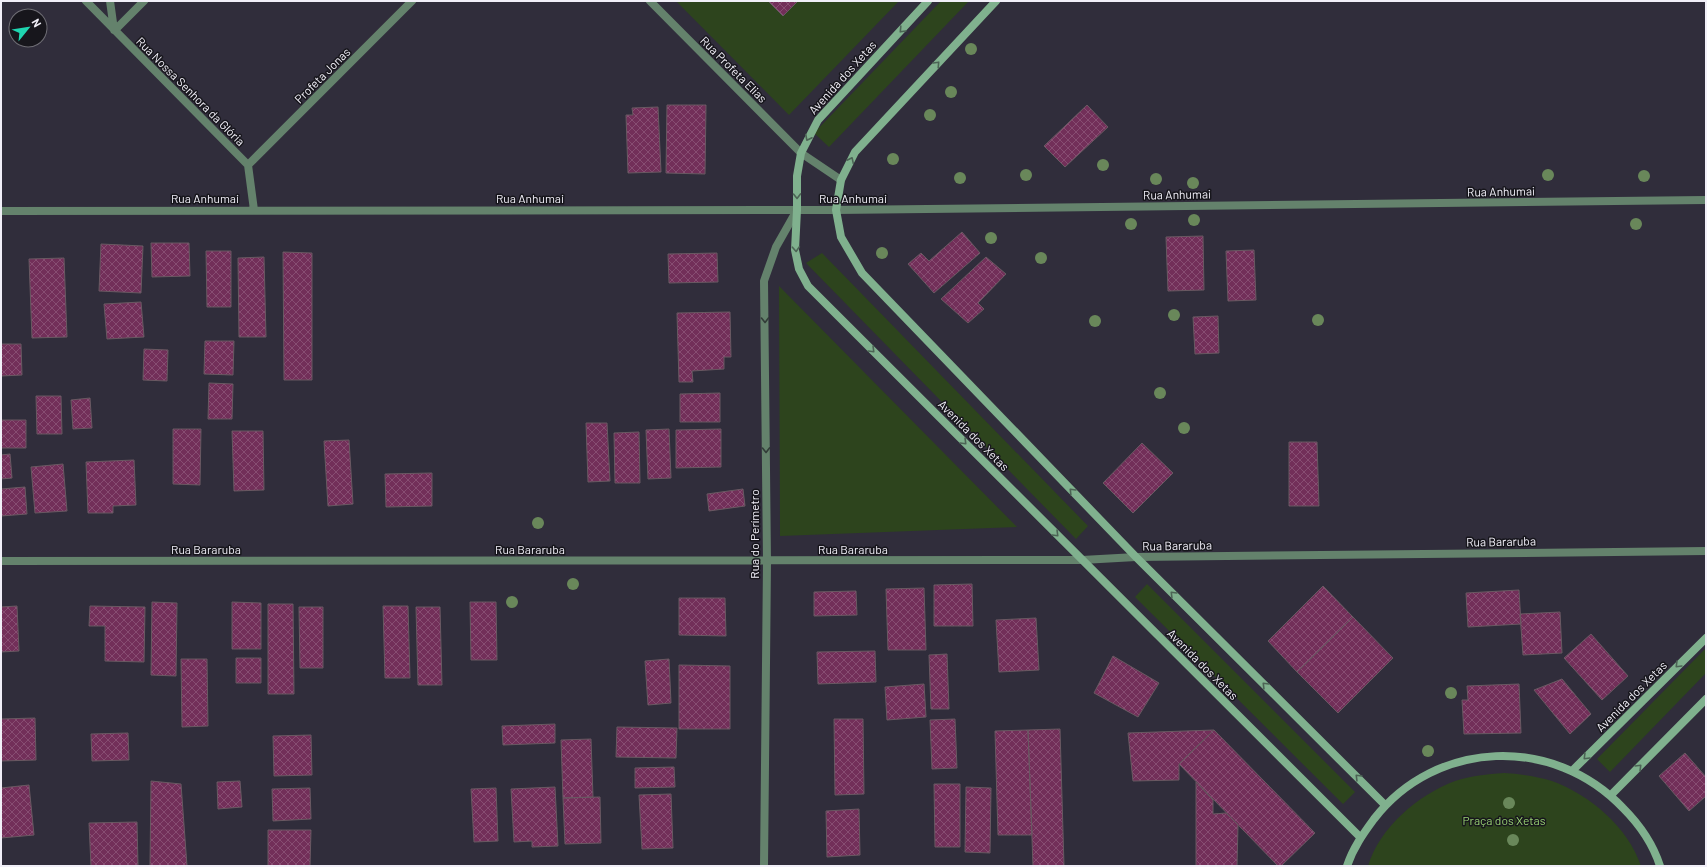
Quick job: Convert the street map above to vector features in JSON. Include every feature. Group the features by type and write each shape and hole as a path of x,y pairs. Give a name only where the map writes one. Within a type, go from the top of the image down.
{"street":[{"name":"Rua Nossa Senhora da Glória","path":"86,1 248,165"},
{"path":"110,1 114,30"},
{"path":"114,30 144,1"},
{"name":"Profeta Jonas","path":"248,165 412,1"},
{"name":"Rua Profeta Elias","path":"650,1 801,153 841,180"},
{"name":"Avenida dos Xetas","path":"928,1 818,120 801,153 797,176 795,250 798,269 808,286 1360,837"},
{"path":"996,1 855,152 841,180 836,210 841,237 862,272 1136,557 1385,804"},
{"path":"248,165 254,210"},
{"name":"Rua Anhumai","path":"1,211 836,210 1706,200"},
{"name":"Rua do Perímetro","path":"764,866 767,562 764,281 776,247 797,210"},
{"name":"Rua Bararuba","path":"1,561 767,562 1082,560 1136,557 1706,551"},
{"name":"Avenida dos Xetas","path":"1573,770 1706,638"},
{"path":"1611,795 1706,699"},
{"path":"1347,866 1360,837 1385,804 1411,783 1441,767 1473,758 1507,755 1541,759 1573,770 1593,781 1611,795 1637,822 1657,856 1660,866"}],"green space":[{"path":"676,1 899,1 789,115"},
{"path":"941,1 969,1 829,147 814,133"},
{"path":"822,253 1088,526 1076,539 806,263"},
{"path":"779,286 1017,527 780,536"},
{"path":"1147,584 1355,792 1343,804 1135,597"},
{"path":"1706,648 1706,673 1610,772 1597,759"},
{"name":"Praça dos Xetas","path":"1504,773 1546,779 1566,787 1580,795 1606,814 1617,826 1627,838 1641,866 1368,866 1381,838 1402,814 1427,795 1441,787 1461,779"}],"building":[{"path":"768,1 798,1 783,16"},
{"path":"667,105 706,105 705,174 666,173"},
{"path":"1087,105 1108,127 1065,167 1044,146"},
{"path":"658,107 661,172 628,173 626,115 633,115 632,108"},
{"path":"962,232 980,253 934,293 908,264 921,253 929,261"},
{"path":"1203,236 1204,290 1168,291 1166,237"},
{"path":"151,243 189,243 190,276 152,277"},
{"path":"101,244 143,246 141,293 99,291"},
{"path":"1254,250 1256,300 1228,301 1226,251"},
{"path":"206,251 231,251 231,307 207,307"},
{"path":"283,252 312,253 312,380 284,380"},
{"path":"717,253 718,282 669,283 668,254"},
{"path":"264,257 266,337 239,337 238,258"},
{"path":"986,257 1006,274 978,303 984,309 968,323 941,299"},
{"path":"64,258 67,337 32,338 29,259"},
{"path":"141,302 144,337 107,339 104,304"},
{"path":"730,312 731,357 724,357 724,369 692,371 693,382 679,382 677,313"},
{"path":"1218,316 1219,353 1195,354 1193,317"},
{"path":"205,341 234,341 233,375 204,374"},
{"path":"1,344 21,344 22,375 1,376"},
{"path":"144,349 168,350 167,381 143,380"},
{"path":"209,383 233,384 232,419 208,419"},
{"path":"720,393 720,422 680,422 680,394"},
{"path":"36,396 61,396 62,434 37,434"},
{"path":"90,398 92,428 73,429 71,400"},
{"path":"1,420 26,420 26,448 1,448"},
{"path":"586,423 607,423 610,481 588,482"},
{"path":"173,429 201,429 200,485 173,484"},
{"path":"669,429 671,478 648,479 646,430"},
{"path":"721,429 721,467 676,468 676,430"},
{"path":"232,431 263,431 264,490 234,491"},
{"path":"639,432 640,483 615,483 614,433"},
{"path":"349,440 353,504 328,506 324,441"},
{"path":"1289,442 1317,442 1319,506 1289,506"},
{"path":"1142,443 1173,473 1133,513 1103,483"},
{"path":"10,454 12,478 1,479 1,455"},
{"path":"134,460 136,505 113,506 113,513 88,513 86,462"},
{"path":"63,464 67,511 35,513 31,467"},
{"path":"432,473 432,506 386,507 385,474"},
{"path":"25,487 27,514 1,516 1,489"},
{"path":"743,489 745,506 709,511 707,494"},
{"path":"972,584 973,626 934,626 934,585"},
{"path":"1323,586 1353,617 1297,672 1268,641"},
{"path":"924,588 926,650 888,650 886,589"},
{"path":"1519,590 1521,624 1468,627 1466,593"},
{"path":"856,591 857,615 814,616 814,592"},
{"path":"679,598 725,598 726,636 679,635"},
{"path":"152,602 177,603 176,676 151,675"},
{"path":"232,602 261,603 261,649 232,649"},
{"path":"470,602 496,602 497,660 471,660"},
{"path":"268,604 293,604 294,694 268,694"},
{"path":"17,606 19,651 1,652 1,607"},
{"path":"90,606 145,607 144,662 105,661 105,626 89,626"},
{"path":"383,606 408,606 410,678 385,678"},
{"path":"299,607 323,607 323,668 300,668"},
{"path":"416,607 440,607 442,685 418,685"},
{"path":"1560,612 1562,653 1523,655 1520,614"},
{"path":"1353,617 1393,658 1338,713 1297,672"},
{"path":"1036,618 1039,670 999,672 996,620"},
{"path":"1591,634 1628,676 1602,700 1564,658"},
{"path":"875,651 876,682 818,684 817,652"},
{"path":"947,654 949,709 931,709 929,655"},
{"path":"1113,656 1159,683 1138,717 1094,693"},
{"path":"236,658 261,658 261,683 236,683"},
{"path":"181,659 207,659 208,726 182,727"},
{"path":"669,659 671,703 648,705 645,661"},
{"path":"679,665 730,666 730,729 679,729"},
{"path":"1562,679 1591,714 1570,734 1534,690"},
{"path":"924,684 926,717 887,720 885,687"},
{"path":"1519,684 1521,733 1464,734 1462,700 1468,700 1467,686"},
{"path":"35,718 36,760 1,761 1,719"},
{"path":"834,719 863,719 864,794 835,795"},
{"path":"955,719 957,768 932,769 930,720"},
{"path":"555,724 555,743 503,745 502,726"},
{"path":"617,727 677,728 676,758 616,757"},
{"path":"1060,729 1064,866 1033,866 1028,730"},
{"path":"1028,730 1032,835 998,835 995,731"},
{"path":"1214,730 1315,833 1281,866 1278,866 1179,764"},
{"path":"1214,730 1179,764 1179,780 1133,781 1128,733"},
{"path":"128,733 129,760 92,761 91,734"},
{"path":"311,735 312,775 274,776 273,736"},
{"path":"591,739 593,797 563,798 561,740"},
{"path":"1685,753 1706,777 1706,796 1689,811 1659,776"},
{"path":"674,767 675,787 635,788 635,768"},
{"path":"151,781 181,784 187,866 150,866"},
{"path":"240,781 242,807 218,809 217,782"},
{"path":"1196,782 1213,800 1213,814 1226,813 1238,825 1237,866 1196,866"},
{"path":"934,784 960,784 960,847 935,847"},
{"path":"29,785 34,835 1,838 1,788"},
{"path":"555,787 558,846 532,847 532,841 514,842 511,789"},
{"path":"966,787 991,788 990,853 965,852"},
{"path":"310,788 311,819 273,821 272,789"},
{"path":"496,788 498,841 474,842 471,789"},
{"path":"671,794 673,848 642,849 639,795"},
{"path":"600,797 601,843 565,844 563,798"},
{"path":"859,809 860,855 827,857 826,811"},
{"path":"137,822 138,866 91,866 89,823"},
{"path":"268,830 311,830 310,866 268,866"}]}
